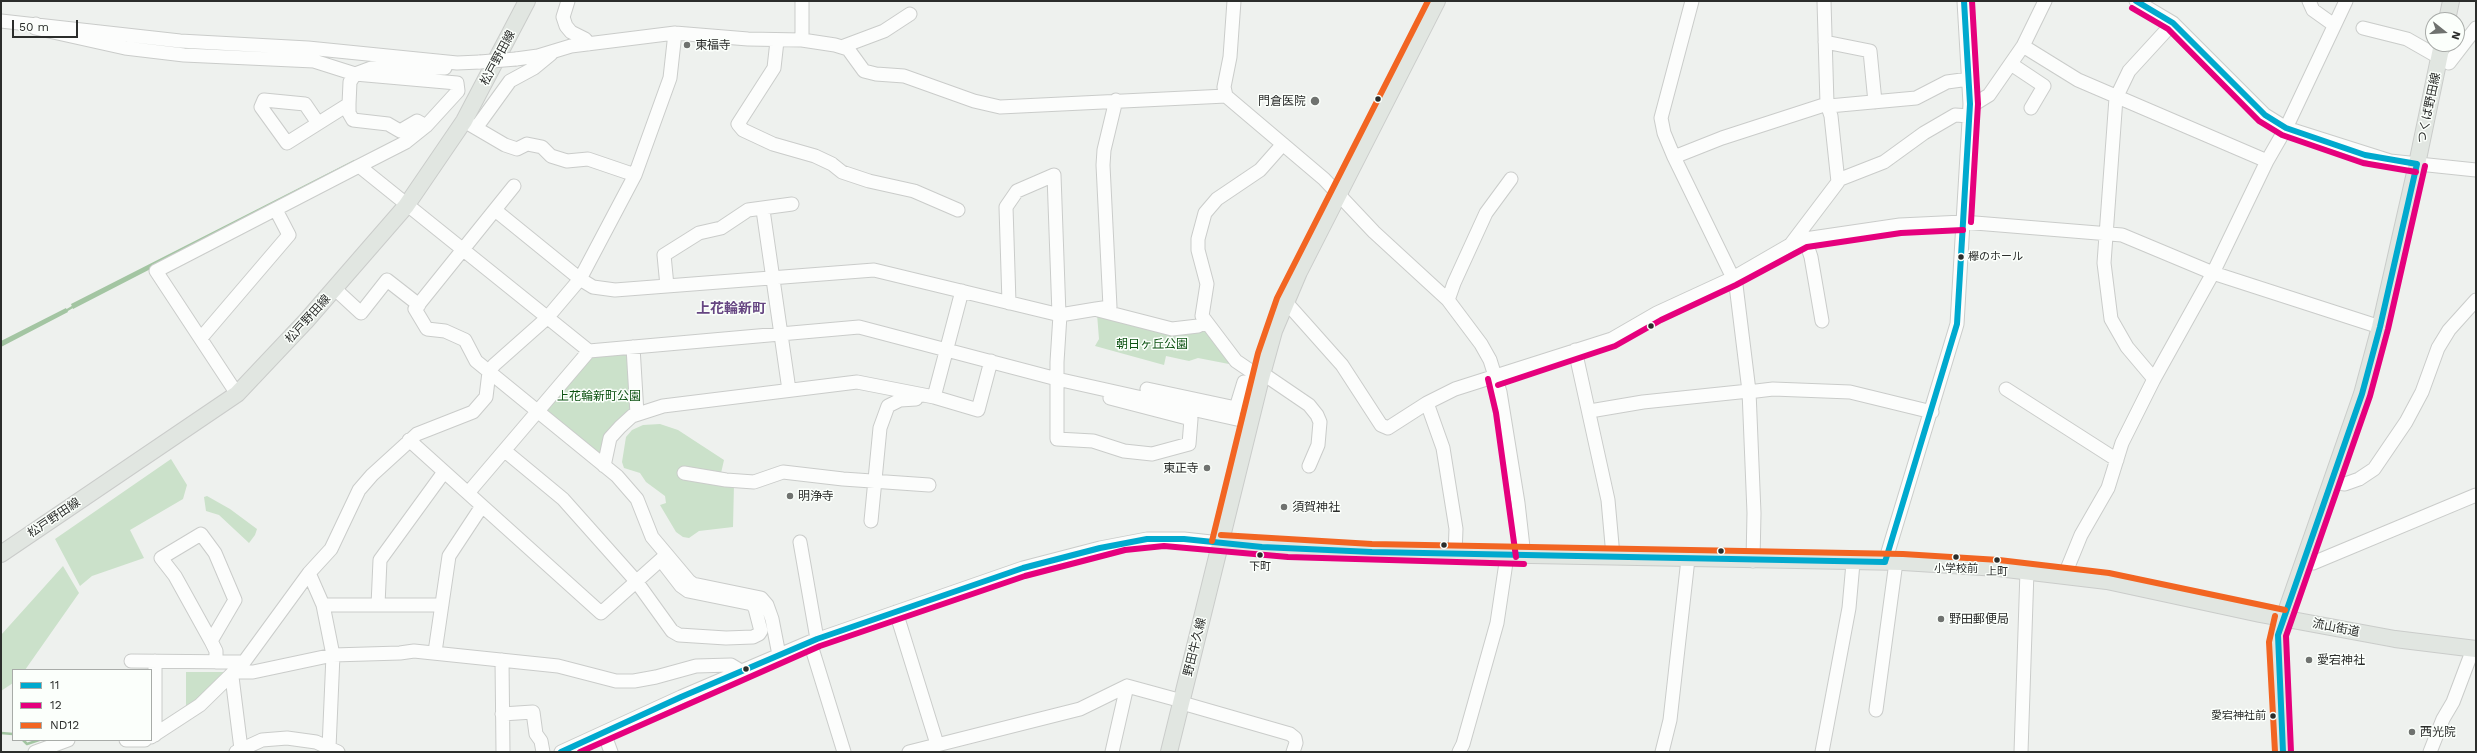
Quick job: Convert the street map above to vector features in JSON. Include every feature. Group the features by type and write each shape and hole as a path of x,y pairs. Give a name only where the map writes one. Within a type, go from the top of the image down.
{"main road":[{"name":"松戸野田線","path":"1,554 237,394 335,289 406,206 470,124 527,1"},
{"name":"野田牛久線","path":"1169,752 1261,375 1285,302 1437,1"},
{"path":"2449,12 2451,1"},
{"name":"つくば野田線","path":"2283,752 2277,642 2283,618 2362,394 2380,327 2417,164 2440,52"},
{"name":"流山街道","path":"1220,543 1288,549 1507,556 1613,556 1753,561 1853,563 1890,562 2064,574 2107,581 2283,618 2395,639 2474,649"}],"street":[{"path":"568,1 563,17 566,26 571,32 585,39 589,44"},
{"path":"802,1 802,40"},
{"path":"1234,1 1230,57 1224,87 1226,96 1324,179 1374,232 1448,300 1482,344 1496,377 1504,412 1524,556"},
{"path":"1692,1 1659,116 1674,157 1734,278 1748,392 1754,512 1753,561"},
{"path":"1824,1 1828,105 1838,180"},
{"path":"1876,710 1890,562 1955,336 1964,222 1970,110 1964,1"},
{"path":"1790,245 1815,214 1838,180 1884,162 1924,133 1955,115 1970,110 1989,95 2023,46 2041,14 2045,1"},
{"path":"2136,1 2173,23 2265,115 2286,128 2365,155 2390,161 2476,170"},
{"path":"2309,1 2313,10 2334,25"},
{"path":"2064,574 2081,535 2108,488 2122,443 2154,379 2213,272 2267,161 2286,128 2346,1"},
{"path":"1,21 147,38 308,48 457,63 538,56 555,50 589,44 675,33 777,41 802,40 844,46 884,31 910,14"},
{"path":"2154,379 2127,346 2111,319 2104,263 2116,98 2129,71 2173,23"},
{"path":"36,24 35,28 125,48 184,55 314,61 355,74 458,83 458,91 426,126 406,142 156,271 237,394"},
{"path":"2363,28 2407,39 2425,46"},
{"path":"2465,42 2476,28"},
{"path":"152,736 186,716 237,670 309,573 332,549 359,490 408,440 425,430 473,412 486,397 489,372 547,318 580,279 635,175 670,78 675,33"},
{"path":"777,41 774,68 738,124 743,130 773,144 815,156 832,164 842,172 869,182 914,191 958,210"},
{"path":"1825,42 1870,51 1875,102"},
{"path":"844,46 864,71 876,74 904,76 989,105 1038,106 1116,100 1226,96"},
{"path":"2023,46 2078,80 2116,98 2267,161"},
{"path":"555,50 534,68 510,81 470,124 504,145 517,149 527,144 542,147 551,156 567,161 588,159 635,175"},
{"path":"2441,52 2449,63 2457,52"},
{"path":"426,126 417,121 400,131 388,124 353,120 349,113 350,82 355,74 371,68 450,68 457,63"},
{"path":"2010,64 2044,86 2031,108"},
{"path":"1674,157 1729,136 1828,105 1916,98 1947,82 1969,79"},
{"path":"495,210 580,279 593,287 615,290 874,270 1059,315 1110,307 1103,165 1104,150 1116,100"},
{"path":"318,123 349,104"},
{"path":"1283,144 1260,170 1216,199 1200,223 1198,250 1206,281 1202,309 1206,322 1236,361 1309,405 1317,415 1320,422 1318,445 1309,466"},
{"path":"359,166 406,206 588,351 859,327 1057,378 1250,422"},
{"path":"1009,303 1006,207 1017,191 1054,175 1059,315 1057,378 1057,439 1093,441 1124,451 1152,454 1189,444 1191,419 1057,378"},
{"path":"1448,300 1454,283 1486,213 1511,179"},
{"path":"504,451 563,499 636,581 672,631 679,634 726,638 753,637 759,634 761,631 755,608 752,604 688,591 681,586 663,558 637,499 617,476 476,361 465,340 445,330 427,329 416,309 514,186"},
{"path":"667,286 664,256 699,233 721,228 748,210 763,210 792,204"},
{"path":"201,338 289,235 276,210"},
{"path":"763,210 789,390"},
{"path":"1285,302 1342,365 1381,425 1388,428 1427,403 1455,389 1612,339 1657,313 1734,278 1790,245 1805,239 1900,225 1964,222 2107,232 2133,238 2213,272 2380,327"},
{"path":"1805,239 1811,257 1822,321"},
{"path":"335,289 361,313 387,280 419,305"},
{"path":"930,397 946,349 962,291"},
{"path":"2331,482 2345,484 2359,479 2374,469 2406,422 2422,392 2438,348 2449,330 2476,300"},
{"path":"1096,309 1172,328 1198,326 1206,322"},
{"path":"633,347 637,414"},
{"path":"1575,350 1590,411 1608,500 1613,556"},
{"path":"468,493 588,351"},
{"path":"604,466 610,438 620,427 637,414 663,406 857,382 930,397 978,410 991,361"},
{"path":"1057,378 1236,408 1244,382"},
{"path":"1590,411 1642,402 1773,389 1845,391 1932,412"},
{"path":"2006,389 2117,460"},
{"path":"871,521 880,428 888,406 900,400 930,397"},
{"path":"1427,403 1443,448 1456,529 1455,554"},
{"path":"408,440 601,613 663,558"},
{"path":"378,605 380,560 444,472"},
{"path":"684,473 726,480 754,482 783,472 837,479 874,480 929,485"},
{"path":"2303,560 2313,563 2476,495"},
{"path":"435,652 449,556 482,506"},
{"path":"211,641 235,600 215,553 201,534 161,558 175,576 211,641 216,651 216,662"},
{"name":"流山街道","path":"561,752 778,655 1023,568 1124,542 1164,538 1220,543"},
{"path":"800,542 814,641 844,752"},
{"path":"1459,752 1463,744 1497,623 1507,556"},
{"path":"663,558 693,584 761,598 767,605 772,619 778,655"},
{"path":"1662,752 1670,720 1688,559"},
{"path":"1822,752 1849,608 1853,563"},
{"path":"2021,752 2027,571"},
{"path":"237,670 240,751 262,740 287,738 316,742 333,750 333,655 323,605 309,573"},
{"path":"323,605 442,605"},
{"path":"896,612 937,744"},
{"path":"2430,752 2443,719 2454,702 2474,649"},
{"path":"130,661 216,662 237,670 253,672 333,655 400,653 414,651 558,666 616,681 634,681 656,677 696,666 731,665 741,671"},
{"path":"502,660 503,752"},
{"path":"152,707 155,661"},
{"path":"1112,752 1127,686"},
{"path":"909,752 1080,709 1127,686 1290,734 1295,738 1296,743 1293,752"},
{"path":"502,714 533,712 536,734 541,741 543,752"},
{"path":"604,733 611,752"},
{"path":"35,752 65,741"}],"green space":[{"name":"朝日ヶ丘公園","path":"1097,314 1206,328 1230,360 1229,364 1198,358 1189,361 1166,356 1164,365 1095,346 1099,339"},
{"name":"上花輪新町公園","path":"626,352 629,355 633,409 602,456 546,413 546,408 590,356"},
{"path":"660,424 678,430 724,460 719,482 734,484 733,527 699,531 689,538 683,537 676,532 660,505 666,503 665,496 646,482 640,473 624,468 622,462 626,437 632,430 643,425"},
{"path":"171,459 187,485 183,499 130,530 144,558 92,576 80,586 55,539"},
{"path":"207,496 230,509 257,529 255,535 249,543 219,515 206,511 204,497"},
{"path":"63,566 79,593 26,669 12,669 12,684 1,691 1,635"},
{"path":"186,672 223,672 225,678 186,712"}],"shaded area":[{"path":"354,160 354,164 73,309 71,304"},
{"path":"66,308 68,312 1,347 1,341"}],"waterway":[{"path":"64,312 74,306"},
{"path":"1,733 12,734"},
{"path":"24,741 27,744 36,741"}],"transit line":[{"name":"ND12","path":"1212,541 1258,353 1277,298 1428,1"},
{"name":"11","path":"1885,562 1957,324 1970,104 1964,1"},
{"name":"12","path":"1971,222 1978,104 1972,1"},
{"name":"11","path":"2136,1 2173,23 2265,115 2286,128 2365,155 2417,164"},
{"name":"12","path":"2132,8 2168,29 2259,121 2282,135 2363,163 2416,172"},
{"name":"11","path":"2283,752 2278,635 2362,394 2380,327 2417,164"},
{"name":"12","path":"2291,752 2286,636 2370,396 2388,329 2425,166"},
{"name":"12","path":"1498,385 1615,346 1661,320 1736,285 1807,247 1901,233 1963,230"},
{"name":"12","path":"1488,379 1496,413 1516,557"},
{"name":"ND12","path":"1221,535 1372,544 1903,554 1999,560 2109,573 2285,610"},
{"name":"11","path":"561,752 681,697 817,639 1023,568 1100,548 1147,539 1184,539 1262,547 1372,552 1885,562"},
{"name":"12","path":"580,752 820,646 1025,576 1125,550 1164,546 1288,557 1524,564"},
{"name":"ND12","path":"2275,616 2269,642 2275,752"}],"place":[{"name":"東福寺","path":"687,45"},
{"name":"門倉医院","path":"1315,101"},
{"name":"欅のホール","path":"1961,257"},
{"name":"東正寺","path":"1207,468"},
{"name":"明浄寺","path":"790,496"},
{"name":"須賀神社","path":"1284,507"},
{"name":"下町","path":"1260,555"},
{"name":"小学校前","path":"1956,557"},
{"name":"上町","path":"1997,560"},
{"name":"野田郵便局","path":"1941,619"},
{"name":"愛宕神社","path":"2309,660"},
{"name":"愛宕神社前","path":"2273,716"},
{"name":"西光院","path":"2412,732"}],"district":[{"name":"上花輪新町","path":"731,309"}]}
